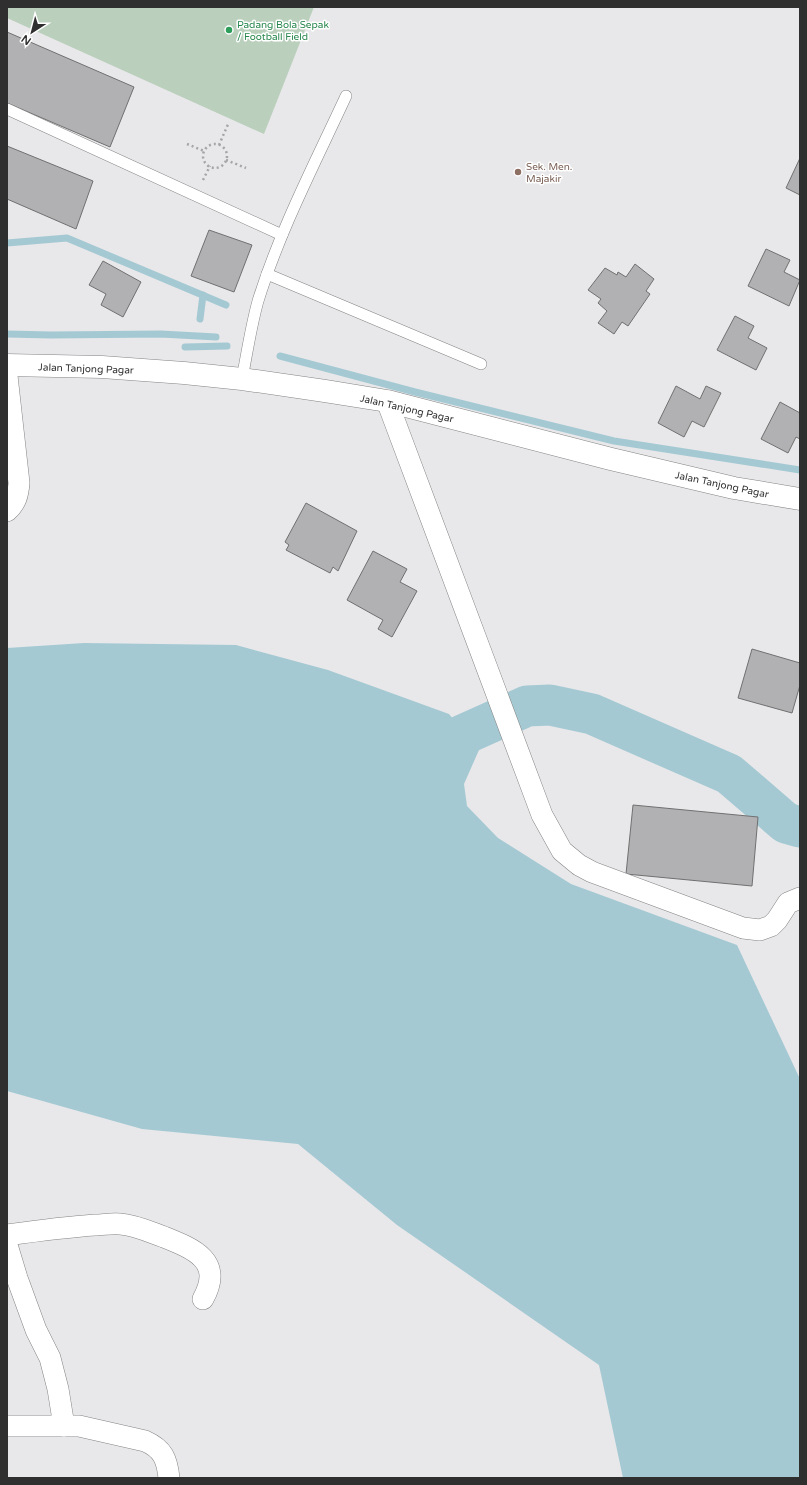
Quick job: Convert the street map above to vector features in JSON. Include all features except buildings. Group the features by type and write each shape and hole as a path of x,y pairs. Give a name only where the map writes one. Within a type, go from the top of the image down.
{"main road":[{"name":"Jalan Tanjong Pagar","path":"7,365 102,367 184,373 242,379 387,401 734,488 800,499"}],"street":[{"path":"7,376 19,484 18,495 13,506 7,511"},
{"path":"387,401 542,815 562,851 579,865 592,872 743,928 760,930 771,926 777,920 788,903 800,898"},
{"path":"7,1235 72,1226 120,1224 142,1228 189,1247 202,1257 208,1266 210,1275 209,1289 203,1299"},
{"path":"7,1245 36,1330 50,1358 58,1389 64,1426"},
{"path":"7,1426 79,1426 145,1440 162,1452 167,1463 169,1478"}],"lane":[{"path":"242,379 253,321 267,274 282,235 346,96"},
{"path":"7,109 282,235"},
{"path":"267,274 481,364"}],"path":[{"path":"219,144 230,122"},
{"path":"187,144 204,151"},
{"path":"219,144 226,151 226,160 222,166 213,168 204,160 204,151 209,146 219,144"},
{"path":"226,160 246,168"},
{"path":"201,186 210,166"}],"green space":[{"path":"7,7 314,7 264,134 7,18"}],"water":[{"path":"84,643 236,645 328,670 449,714 479,750 464,784 467,806 498,838 571,884 737,945 800,1079 800,1478 623,1478 599,1365 397,1225 298,1144 142,1129 7,1091 7,648"}],"waterway":[{"path":"7,243 67,238 226,305"},
{"path":"200,319 203,295"},
{"path":"7,334 161,334 216,337"},
{"path":"185,347 227,346"},
{"path":"280,356 415,392 614,441 800,470"},
{"path":"427,772 447,742 527,706 550,705 592,714 729,774 786,823 800,827"}],"place":[{"name":"Padang Bola Sepak / Football Field","path":"229,30"},
{"name":"Sek. Men. Majakir","path":"518,172"}]}
